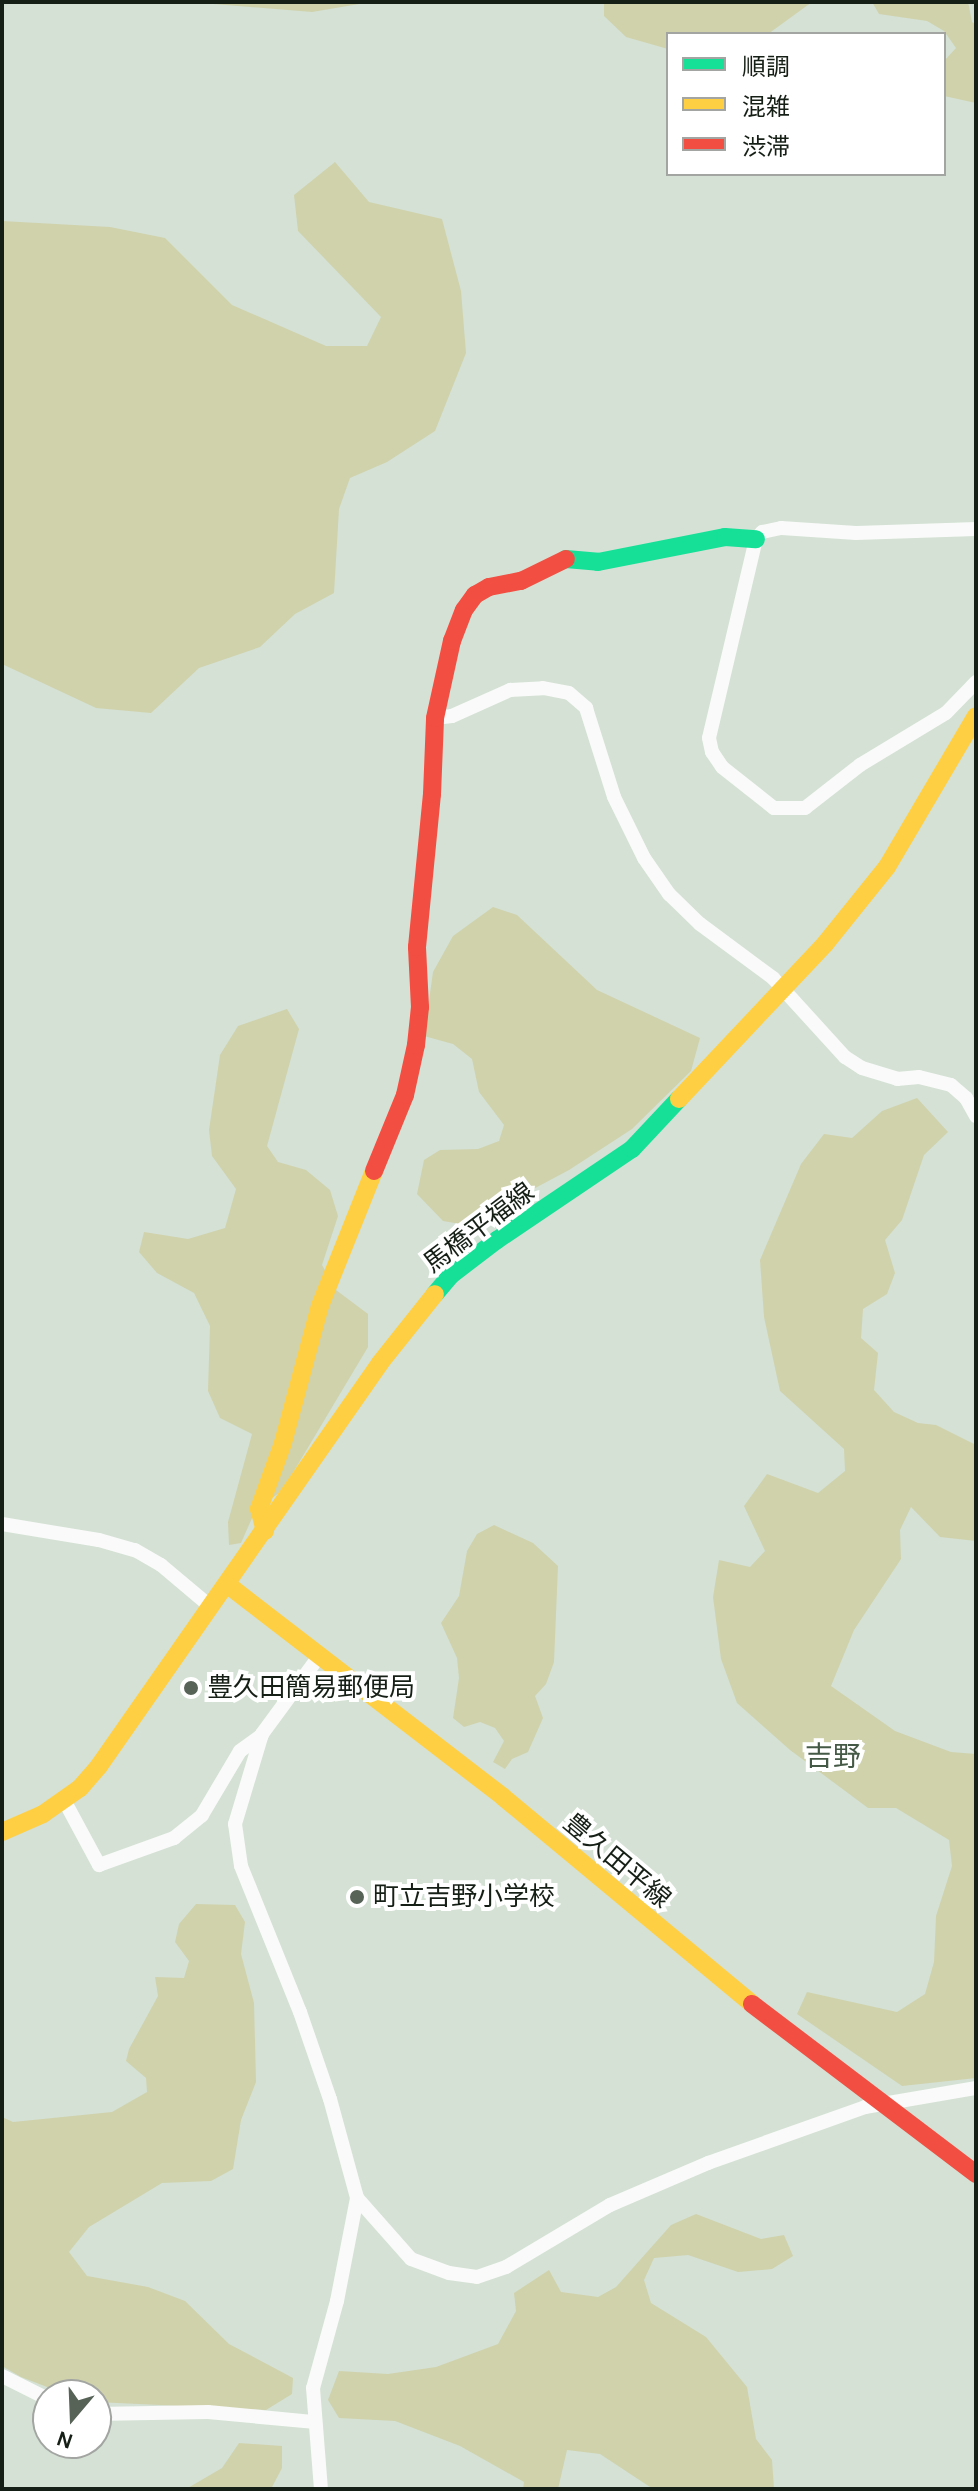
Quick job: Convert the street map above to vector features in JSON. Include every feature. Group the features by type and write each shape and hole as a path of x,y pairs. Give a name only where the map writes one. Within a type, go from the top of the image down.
{"main road":[{"path":"265,1531 259,1509 287,1430 320,1306 405,1095 416,1045 420,1007 417,947 432,794 435,718 452,641 475,595 489,587 539,574 566,559 598,562 636,557 725,537 756,539"},
{"name":"馬橋平福線","path":"2,1832 43,1814 64,1800 80,1788 99,1766 380,1363 451,1275 497,1240 632,1149 784,989 887,867 976,716"},
{"name":"豊久田平線","path":"228,1585 503,1797 701,1964 976,2174"}],"street":[{"path":"976,529 856,533 781,528 762,532 756,539 709,738 712,752 722,767 774,808 805,808 860,765 946,713 976,682"},
{"path":"435,718 452,716 510,690 543,688 569,693 586,708 614,797 644,858 669,894 700,924 784,989 845,1057 878,1074 897,1079 935,1079 951,1085 966,1098 976,1116"},
{"path":"2,1524 135,1550 161,1565 211,1607"},
{"path":"64,1800 99,1865 174,1838 202,1815 240,1751 262,1734 320,1655"},
{"path":"262,1734 240,1802 235,1842 241,1866 310,2041 357,2198 411,2259 449,2273 477,2277 506,2267 610,2205 708,2163 865,2107 976,2088"},
{"path":"321,2489 313,2422 317,2364 337,2301 357,2198"},
{"path":"2,2376 32,2391"},
{"path":"112,2414 208,2412 313,2422"}],"green space":[{"path":"189,2 371,2 312,12"},
{"path":"604,2 812,2 771,32 666,32 666,48 626,37 604,16"},
{"path":"872,2 968,2 972,22 976,25 976,103 946,96 946,59 956,48 946,32 927,21 879,14"},
{"path":"335,162 369,202 442,219 461,291 466,353 435,431 387,462 350,478 339,509 334,593 295,614 260,647 199,668 151,713 96,708 2,664 2,221 110,227 165,238 232,305 326,346 367,346 381,317 298,231 294,195"},
{"path":"493,907 517,915 597,990 700,1038 691,1071 632,1129 569,1170 466,1225 443,1221 417,1194 424,1160 440,1150 478,1149 499,1141 504,1125 479,1092 472,1059 453,1044 424,1036 433,972 453,936"},
{"path":"287,1009 299,1029 267,1146 278,1162 306,1170 330,1190 338,1216 322,1265 336,1290 368,1314 368,1347 282,1491 256,1509 241,1543 229,1545 228,1522 252,1434 220,1418 208,1391 210,1326 194,1293 157,1273 139,1252 144,1232 188,1239 225,1228 236,1189 212,1156 209,1130 220,1055 238,1026"},
{"path":"917,1098 948,1132 924,1155 902,1220 885,1240 895,1273 887,1294 863,1309 861,1338 878,1353 874,1390 894,1412 918,1423 936,1425 976,1445 976,1541 940,1537 911,1507 900,1530 901,1559 854,1630 831,1686 895,1731 951,1752 976,1754 976,2078 902,2086 797,2014 807,1992 897,2012 925,1994 934,1962 936,1916 952,1866 949,1840 896,1808 868,1808 790,1750 737,1703 721,1659 713,1597 719,1560 750,1567 765,1551 744,1506 767,1474 818,1493 845,1471 844,1449 780,1391 764,1317 760,1260 801,1164 824,1134 852,1138 882,1111"},
{"path":"494,1525 533,1543 558,1566 554,1662 546,1684 535,1696 543,1718 528,1752 512,1759 505,1769 493,1762 504,1741 495,1728 480,1722 464,1727 453,1718 459,1678 457,1658 441,1623 459,1596 467,1551 477,1534"},
{"path":"196,1904 235,1905 245,1922 241,1954 254,2003 256,2082 241,2120 233,2169 211,2181 162,2183 89,2227 69,2252 87,2276 148,2287 185,2301 229,2344 293,2378 292,2394 266,2410 112,2403 112,2379 32,2381 2,2366 2,2117 13,2122 112,2112 147,2092 146,2078 126,2061 129,2049 158,1996 155,1977 184,1978 189,1961 175,1942 179,1924"},
{"path":"696,2214 761,2239 784,2235 793,2256 772,2269 738,2272 688,2255 654,2258 644,2280 651,2303 706,2337 747,2387 756,2439 772,2460 774,2489 653,2489 600,2454 567,2450 558,2489 523,2489 524,2482 460,2446 395,2421 339,2418 328,2400 339,2371 388,2374 436,2367 498,2344 516,2311 514,2293 549,2270 561,2292 598,2297 616,2287 671,2225"},
{"path":"239,2443 282,2446 282,2468 271,2489 186,2489 222,2468"}],"traffic: fast":[{"path":"566,559 598,562 725,537 756,539"},
{"path":"435,1294 451,1275 497,1240 632,1149 679,1099"}],"traffic: slow":[{"path":"679,1099 825,944 887,867 976,716"},
{"path":"265,1531 259,1509 283,1443 320,1306 374,1171"},
{"path":"2,1832 43,1814 80,1788 99,1766 380,1363 435,1294"},
{"path":"228,1585 503,1797 752,2004"}],"traffic: jam":[{"path":"374,1171 405,1095 416,1045 420,1007 417,947 432,794 435,718 452,641 464,610 475,595 489,587 521,581 566,559"},
{"path":"752,2004 976,2174"}],"place":[{"name":"豊久田簡易郵便局","path":"191,1688"},
{"name":"町立吉野小学校","path":"357,1897"}],"district":[{"name":"吉野","path":"833,1757"}]}
